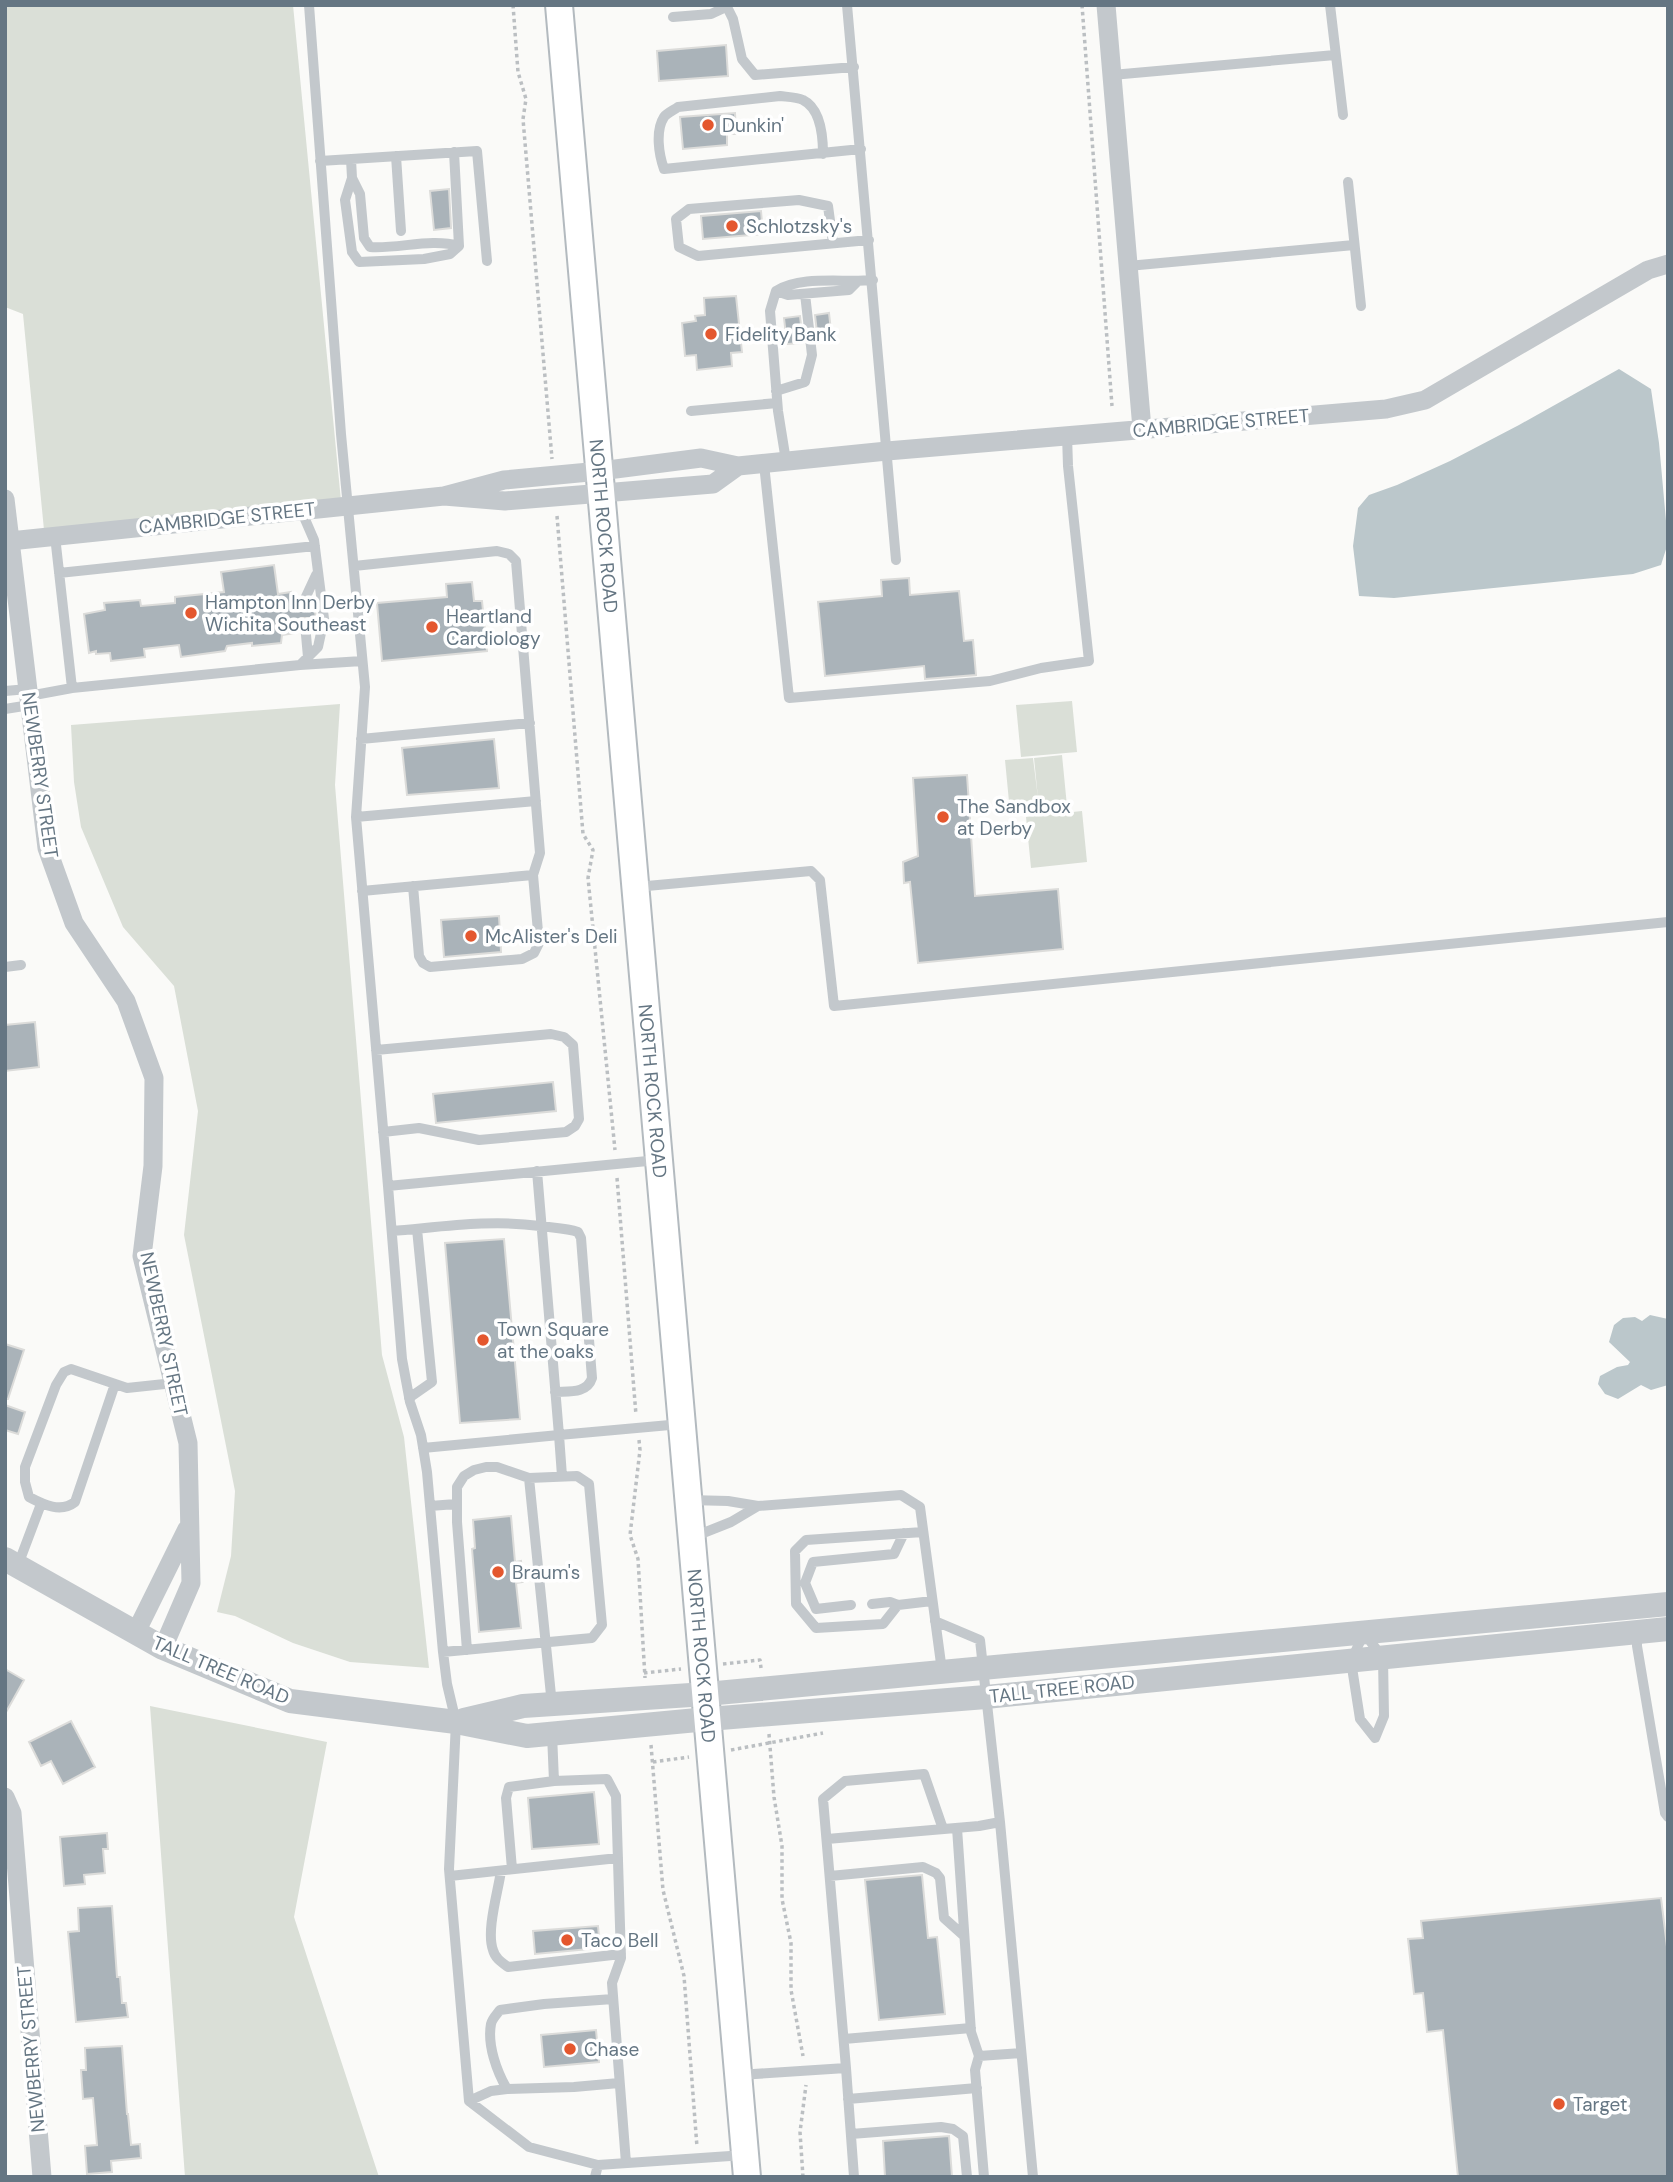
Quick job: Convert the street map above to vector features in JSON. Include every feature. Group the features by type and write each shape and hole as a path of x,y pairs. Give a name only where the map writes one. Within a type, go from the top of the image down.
{"main road":[{"name":"NORTH ROCK ROAD","path":"559,5 746,2166"}],"street":[{"path":"1106,5 1142,429"},
{"name":"CAMBRIDGE STREET","path":"601,482 701,458 738,466 1387,409 1425,400 1648,270 1668,264"},
{"name":"CAMBRIDGE STREET","path":"10,541 444,496 504,480 713,484 738,466"},
{"name":"NEWBERRY STREET","path":"5,499 47,848 74,923 126,1001 154,1078 153,1166 142,1256 188,1443 191,1583 163,1648"},
{"name":"NEWBERRY STREET","path":"136,1632 189,1525"},
{"name":"TALL TREE ROAD","path":"12,1563 163,1648 290,1701 456,1722 527,1736 552,1734 707,1706 942,1672 1668,1604"},
{"name":"TALL TREE ROAD","path":"456,1722 523,1706 552,1704 707,1706 986,1697 1668,1629"},
{"name":"NEWBERRY STREET","path":"5,1797 12,1813 42,2177"}],"lane":[{"path":"309,5 342,447 365,687 356,817 402,1359 409,1398 423,1448 443,1652 456,1722 450,1876 469,2101 529,2147 598,2165 698,2158 746,2166"},
{"path":"673,17 711,14 726,5 733,19 742,60 755,75 854,67"},
{"path":"847,5 896,560"},
{"path":"1330,5 1342,116"},
{"path":"1112,75 1335,55"},
{"path":"823,154 823,135 811,106 804,101 780,96 678,107 665,115 660,128 660,159 664,169 823,154 861,149"},
{"path":"320,161 477,151 487,261"},
{"path":"454,152 459,246"},
{"path":"396,156 401,232"},
{"path":"351,159 352,178 345,200 352,252 359,261 424,259 450,254 459,246"},
{"path":"352,178 360,194 364,238 370,247 447,243 459,246"},
{"path":"1348,182 1362,306"},
{"path":"834,243 828,206 814,202 799,200 689,209 676,219 679,247 698,256 869,240"},
{"path":"1128,266 1354,245"},
{"path":"786,461 777,403 770,311 776,291 786,285 845,279 857,282 873,280"},
{"path":"776,291 788,295 849,290 857,282"},
{"path":"776,391 805,382 812,355 805,294"},
{"path":"691,411 777,403"},
{"path":"764,464 789,698 990,681 1041,668 1088,661 1068,475 1067,435"},
{"path":"300,665 318,647 324,619 314,540 301,510"},
{"path":"55,536 72,688"},
{"path":"59,573 314,546"},
{"path":"354,566 497,551 509,554 516,561 540,853 533,875 539,943 534,953 522,959 430,967 423,963 419,956 413,886"},
{"path":"303,603 317,573"},
{"path":"305,624 308,657"},
{"path":"5,709 29,697 72,688 362,661"},
{"path":"5,691 29,697"},
{"path":"362,739 530,723"},
{"path":"356,817 536,802"},
{"path":"636,887 811,871 820,880 834,1006 1668,922"},
{"path":"362,891 533,875"},
{"path":"5,967 21,965"},
{"path":"376,1050 551,1034 564,1037 573,1045 579,1119 575,1126 566,1132 480,1140 419,1128 383,1132"},
{"path":"388,1186 659,1160"},
{"path":"537,1171 562,1476"},
{"path":"392,1231 521,1222 578,1232 581,1238 592,1378 583,1390 555,1392"},
{"path":"409,1398 432,1382 417,1229"},
{"path":"115,1384 75,1502 69,1507 60,1508 41,1504 29,1497 25,1467 64,1372 71,1369 127,1388 174,1383"},
{"path":"423,1448 682,1424"},
{"path":"443,1652 467,1650 592,1637 602,1625 589,1484 577,1476 529,1478 496,1467 474,1470 464,1476 457,1487 456,1504 467,1650"},
{"path":"529,1478 552,1704"},
{"path":"689,1500 727,1501 758,1506 901,1495 920,1507 942,1672"},
{"path":"12,1563 41,1504"},
{"path":"430,1506 456,1504"},
{"path":"692,1537 731,1522 758,1506"},
{"path":"898,1605 883,1624 816,1628 796,1604 795,1551 806,1541 923,1532"},
{"path":"851,1605 816,1609 805,1583 813,1562 894,1554 904,1533"},
{"path":"872,1604 890,1602 898,1605 932,1601"},
{"path":"1634,1607 1639,1659 1665,1814 1668,1817"},
{"path":"935,1621 980,1640 1033,2177"},
{"path":"1364,1633 1382,1658 1384,1716 1375,1738 1360,1719 1351,1661 1364,1633"},
{"path":"552,1734 554,1781"},
{"path":"854,2177 823,1799 845,1781 924,1774 943,1829"},
{"path":"512,1869 506,1798 509,1787 554,1781 607,1779 616,1796 621,1954 612,1983 626,2163"},
{"path":"827,1839 1000,1822"},
{"path":"957,1828 971,2028 979,2056 976,2063 977,2088 984,2177"},
{"path":"450,1876 618,1858"},
{"path":"830,1875 923,1867 929,1869 940,1878 944,1918 963,1935"},
{"path":"500,1871 490,1929 492,1950 498,1960 508,1967 621,1954"},
{"path":"507,2089 497,2072 492,2047 491,2022 500,2010 613,1999"},
{"path":"844,2039 971,2028"},
{"path":"979,2056 1021,2053"},
{"path":"738,2075 846,2068"},
{"path":"469,2101 491,2091 507,2089 619,2083"},
{"path":"848,2099 977,2088"},
{"path":"851,2134 941,2127 953,2129 963,2136 967,2177"},
{"path":"594,2177 598,2165"}],"path":[{"path":"513,5 518,72 526,99 523,119 551,445"},
{"path":"1082,5 1112,406"},
{"path":"558,521 583,834 593,850 589,878 617,1164 616,1192 640,1450 630,1535 638,1559 645,1674"},
{"path":"651,1744 663,1891 684,1976 698,2158"},
{"path":"770,1744 774,1797 782,1846 782,1899 791,1943 791,1990 806,2071"},
{"path":"803,2177 800,2132 806,2084"}],"shaded area":[{"path":"5,5 293,5 341,501 44,530 23,314 5,307"},
{"path":"1619,369 1651,389 1668,543 1661,565 1633,574 1394,598 1359,596 1353,546 1358,508 1369,495 1450,461"},
{"path":"1072,701 1077,752 1021,757 1016,705"},
{"path":"340,704 335,785 382,1355 404,1437 429,1668 350,1662 293,1643 235,1616 217,1612 231,1556 235,1491 184,1235 198,1111 174,986 123,927 81,827 74,782 71,725"},
{"path":"1062,755 1067,806 1010,812 1005,760 1033,758 1038,798 1034,758"},
{"path":"1082,811 1087,862 1031,868 1026,817"},
{"path":"1650,1315 1668,1319 1668,1385 1651,1390 1641,1385 1618,1399 1605,1394 1598,1384 1600,1376 1630,1362 1609,1342 1614,1325 1623,1318 1635,1317 1642,1321"},
{"path":"150,1706 327,1742 294,1917 379,2177 185,2177"}],"building":[{"path":"726,45 728,76 659,81 657,51"},
{"name":"Dunkin'","path":"735,113 736,134 727,134 727,145 683,149 680,117"},
{"path":"449,189 451,228 434,230 430,191"},
{"name":"Schlotzsky's","path":"761,211 763,234 703,239 701,216"},
{"path":"736,296 742,352 731,353 732,366 697,370 696,355 685,356 682,323 696,321 695,316 705,315 704,298"},
{"path":"829,313 832,340 818,341 815,315"},
{"path":"800,316 803,343 787,344 784,318"},
{"name":"Hampton Inn Derby Wichita Southeast","path":"274,565 278,594 291,592 292,605 301,610 314,603 316,619 316,623 312,623 309,618 301,618 295,625 296,633 282,635 281,643 227,646 225,651 181,657 179,645 144,649 145,657 111,661 110,653 89,653 84,614 105,610 104,603 140,600 141,606 175,603 175,597 224,592 221,572"},
{"path":"909,578 910,595 959,591 964,641 973,640 976,675 925,679 924,666 825,676 818,602 882,596 881,580"},
{"name":"Heartland Cardiology","path":"472,582 474,601 482,601 487,651 382,661 377,603 447,597 446,584"},
{"path":"494,739 499,788 407,795 402,748"},
{"path":"967,775 975,896 1058,889 1063,949 918,963 910,882 904,883 903,862 918,856 913,778"},
{"name":"McAlister's Deli","path":"499,916 501,952 444,957 441,920"},
{"path":"35,1022 39,1067 5,1071 5,1025"},
{"path":"553,1082 556,1111 436,1123 433,1094"},
{"name":"Town Square at the oaks","path":"504,1239 520,1419 460,1423 445,1243"},
{"path":"5,1344 24,1350 8,1399 5,1399"},
{"path":"5,1405 25,1412 18,1434 5,1430"},
{"name":"Braum's","path":"511,1516 515,1562 521,1561 523,1582 516,1583 521,1628 479,1632 472,1549 475,1548 473,1520"},
{"path":"5,1669 24,1680 5,1714"},
{"path":"71,1721 95,1767 63,1784 51,1761 41,1766 29,1742"},
{"path":"594,1792 599,1844 532,1849 528,1798"},
{"path":"107,1833 108,1849 103,1849 105,1873 84,1875 85,1884 64,1886 60,1837"},
{"path":"922,1875 928,1938 937,1937 945,2014 879,2020 865,1880"},
{"name":"Target","path":"1661,1898 1668,1955 1668,2177 1458,2177 1443,2030 1427,2032 1423,1993 1414,1994 1408,1939 1423,1938 1421,1921"},
{"path":"112,1906 117,1977 120,1977 122,2003 126,2003 128,2017 76,2022 68,1932 79,1931 78,1908"},
{"name":"Taco Bell","path":"598,1926 600,1948 535,1954 533,1931"},
{"name":"Chase","path":"596,2030 599,2062 544,2067 541,2035"},
{"path":"122,2046 131,2145 140,2144 141,2158 111,2161 112,2172 87,2174 85,2146 97,2145 93,2098 83,2099 81,2070 86,2070 85,2048"},
{"path":"949,2136 952,2177 885,2177 883,2141"}],"place":[{"name":"Dunkin'","path":"708,125"},
{"name":"Schlotzsky's","path":"732,226"},
{"name":"Fidelity Bank","path":"711,334"},
{"name":"Hampton Inn Derby Wichita Southeast","path":"191,613"},
{"name":"Heartland Cardiology","path":"432,627"},
{"name":"The Sandbox at Derby","path":"943,817"},
{"name":"McAlister's Deli","path":"471,936"},
{"name":"Town Square at the oaks","path":"483,1340"},
{"name":"Braum's","path":"498,1572"},
{"name":"Taco Bell","path":"567,1940"},
{"name":"Chase","path":"570,2049"},
{"name":"Target","path":"1559,2104"}]}
